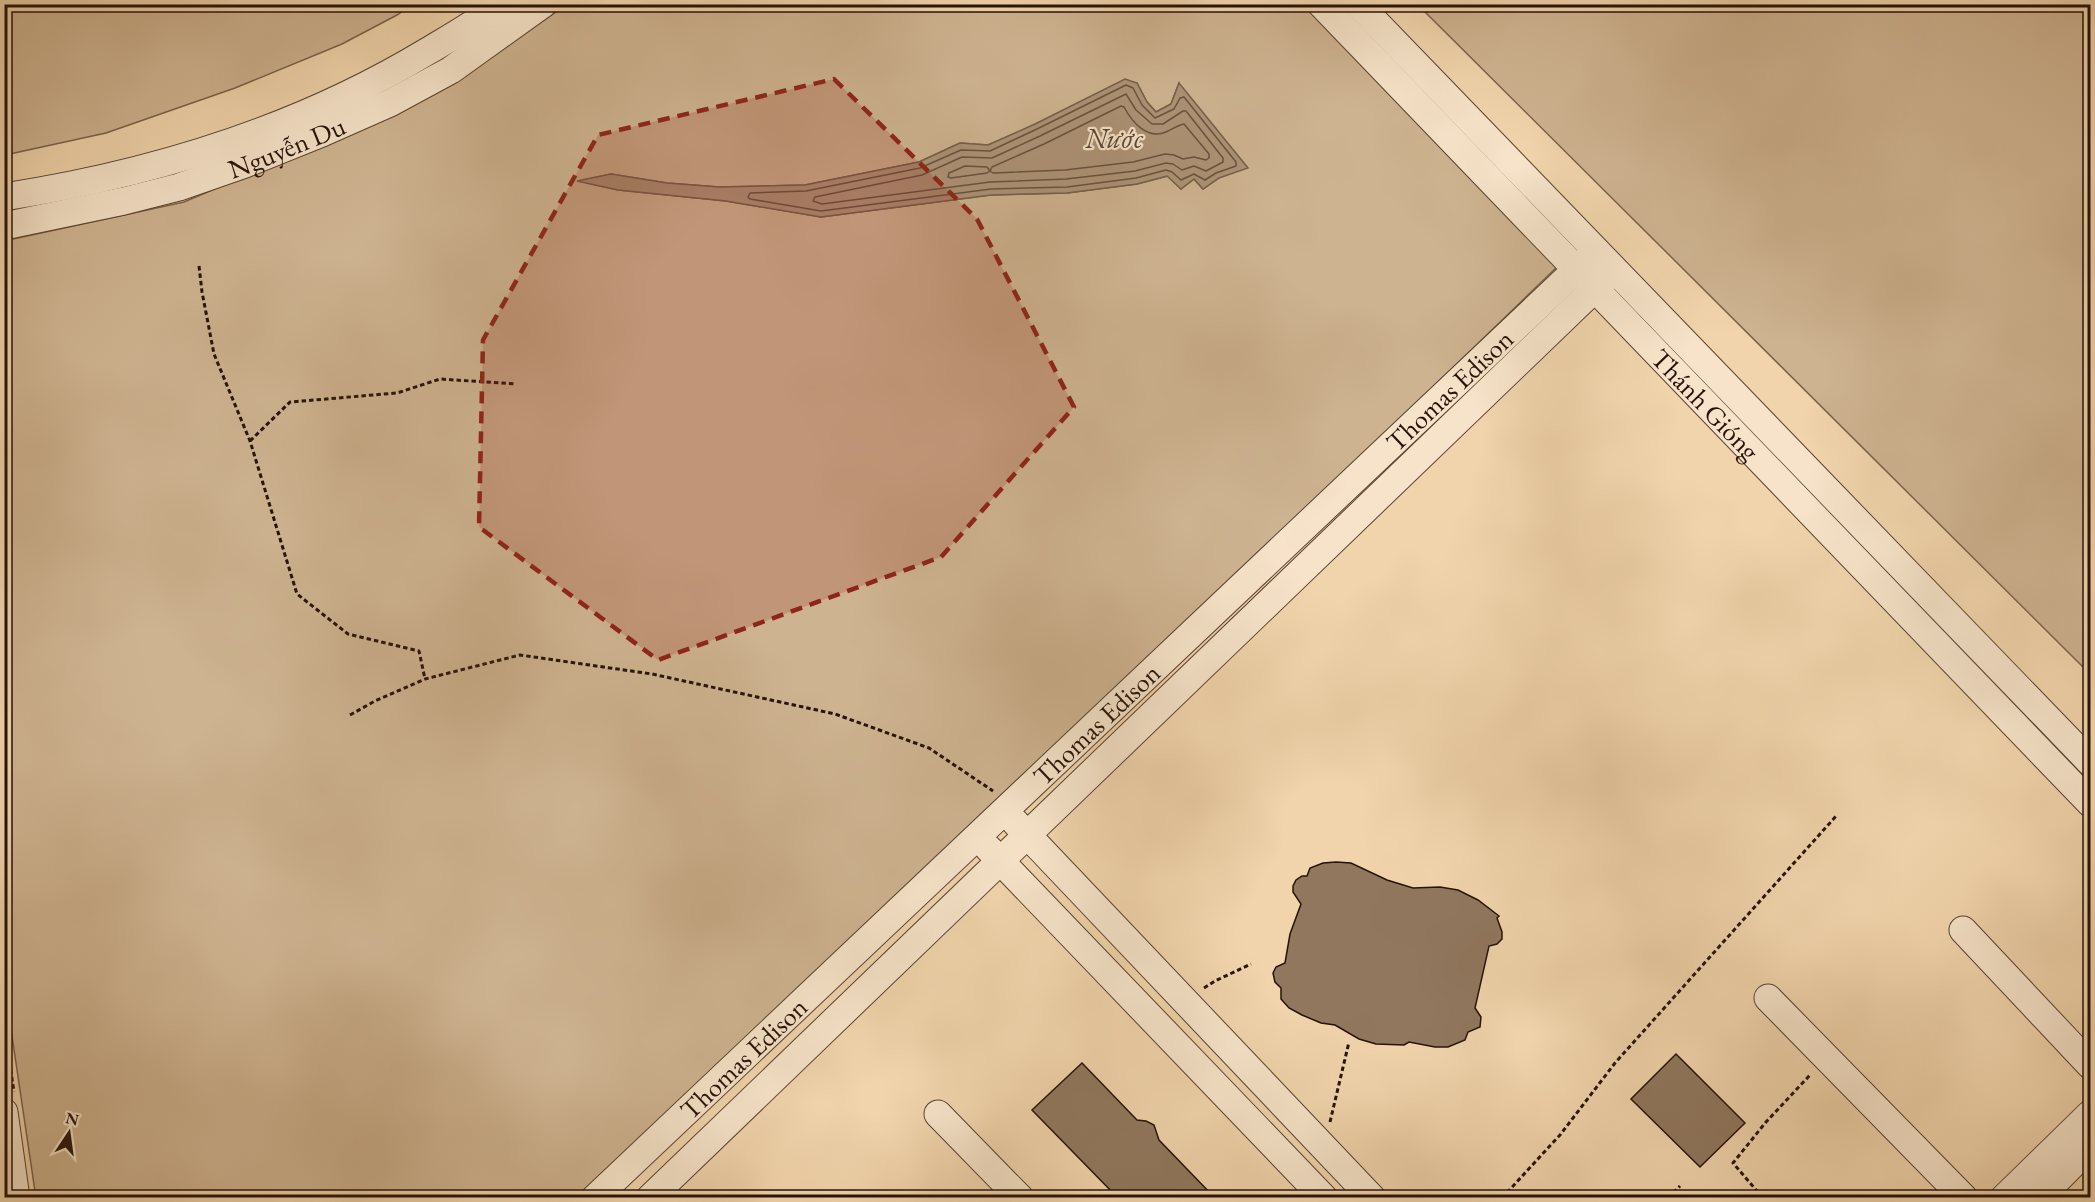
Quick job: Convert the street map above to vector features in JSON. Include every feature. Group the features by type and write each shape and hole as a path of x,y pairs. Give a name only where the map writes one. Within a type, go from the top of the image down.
{"street":[{"name":"Nguyễn Du","path":"4,197 62,188 174,160 275,127 398,69 464,30 501,4"},
{"name":"Nguyễn Du","path":"4,225 124,201 179,187 322,133 390,104 451,70 543,4"},
{"name":"Thánh Gióng","path":"1322,4 2091,803"},
{"name":"Thánh Gióng","path":"1358,4 2091,762"},
{"name":"Thomas Edison","path":"596,1197 1576,269 1605,260"},
{"name":"Thomas Edison","path":"650,1197 1595,289 1605,260"},
{"path":"1921,628 1942,609"},
{"path":"1008,807 1027,834 1372,1197"},
{"path":"976,837 1001,860 1324,1197"},
{"path":"1964,930 2091,1065"},
{"path":"1149,1015 1181,996"},
{"path":"1768,998 1964,1197"},
{"path":"4,1112 16,1197"},
{"path":"938,1114 1020,1197"},
{"path":"2004,1197 2091,1114"},
{"path":"2038,1197 2091,1148"},
{"path":"1333,1197 1353,1178"}],"path":[{"path":"199,266 214,354 250,441 297,594 348,634 419,651 425,679"},
{"path":"250,441 290,402 397,393 440,379 516,384"},
{"path":"350,715 375,701 425,679 520,655 652,674 835,714 929,748 1008,807"},
{"path":"1502,1197 1560,1135 1615,1063 1837,815"},
{"path":"1181,996 1251,964"},
{"path":"1324,1147 1349,1042"},
{"path":"1763,1197 1733,1163 1766,1122 1827,1058"},
{"path":"1668,1197 1680,1186"}],"highlighted area":[{"path":"834,79 977,219 1074,407 941,557 658,660 479,527 483,340 598,135"}],"shaded area":[{"path":"1309,4 1558,266 1153,658 584,1197 36,1198 4,982 4,241 184,202 349,132 468,73 566,5","holes":["1137,83 1147,102 1156,112 1171,104 1179,83 1219,178 1203,189 1194,179 1181,189 1168,176 1137,184 1067,193 991,195 821,217 726,201 618,190 579,181 611,174 667,183 719,187 805,185 919,162 960,143 988,145"]},
{"path":"4,5 412,5 342,44 235,88 106,133 5,155"},
{"path":"1418,5 2090,5 2090,674"}],"water":[{"name":"Nước","path":"1125,79 1137,83 1147,102 1156,112 1171,104 1179,83 1248,168 1219,178 1203,189 1194,179 1181,189 1167,176 1137,184 1067,193 991,195 821,217 726,201 618,190 577,181 611,174 667,183 719,187 805,185 919,162 960,143 988,145"}],"building":[{"path":"1323,863 1351,863 1387,880 1413,888 1440,887 1458,890 1478,900 1499,916 1497,918 1502,939 1497,944 1489,946 1475,1008 1481,1017 1480,1027 1468,1032 1465,1040 1448,1047 1409,1042 1404,1045 1376,1044 1359,1039 1335,1025 1321,1023 1302,1015 1289,1008 1281,999 1281,988 1275,982 1273,973 1276,967 1285,963 1290,934 1301,904 1293,892 1293,886 1296,880 1307,876 1310,868"},
{"path":"1676,1054 1745,1123 1700,1167 1631,1099"},
{"path":"1082,1063 1137,1120 1154,1125 1159,1140 1214,1197 1117,1197 1032,1110"}]}
